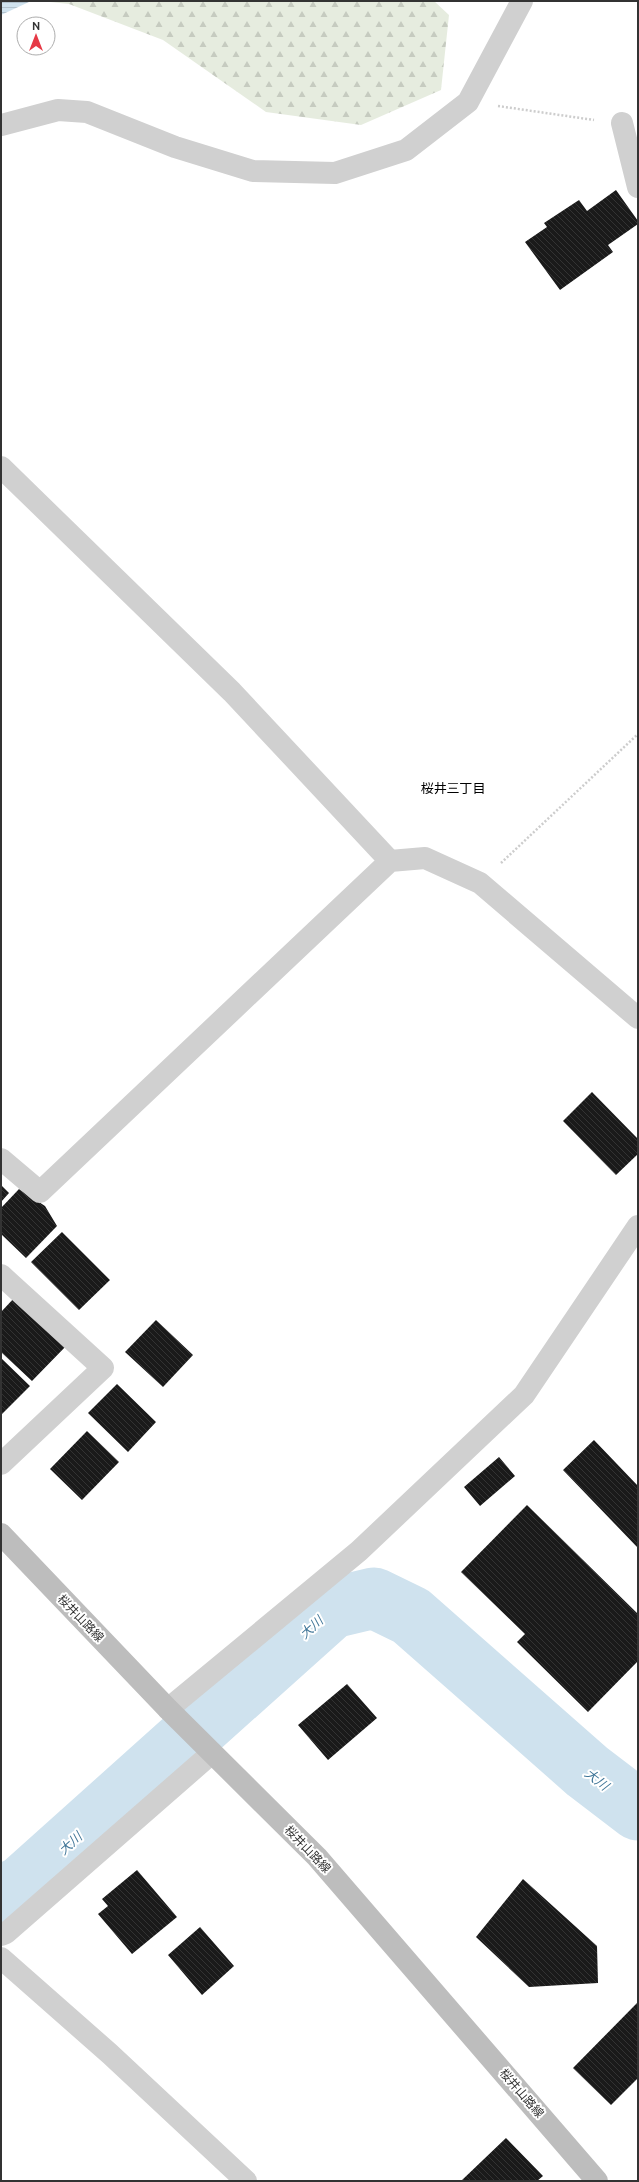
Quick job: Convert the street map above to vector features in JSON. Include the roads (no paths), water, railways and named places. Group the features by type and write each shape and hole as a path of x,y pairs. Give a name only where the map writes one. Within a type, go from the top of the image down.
{"main road":[{"name":"桜井山路線","path":"1,1534 168,1709 317,1857 597,2181"}],"street":[{"path":"1,125 58,110 87,112 175,147 253,172 335,173 406,150 468,102 522,1"},
{"path":"622,123 638,187"},
{"path":"1,466 232,692 390,861"},
{"path":"1,1159 40,1192 390,861 425,858 480,883 638,1018"},
{"path":"168,1709 359,1551 524,1395 638,1226"},
{"path":"1,1275 103,1368 1,1464"},
{"path":"1,1935 6,1933 212,1753"},
{"path":"1,1958 110,2054 246,2181"}],"water":[{"path":"1,1 28,1 29,2 1,15"}],"waterway":[{"name":"大川","path":"1,1896 22,1886 332,1608 374,1598 411,1616 587,1771 638,1810"}],"district":[{"name":"桜井三丁目","path":"453,788"}]}
